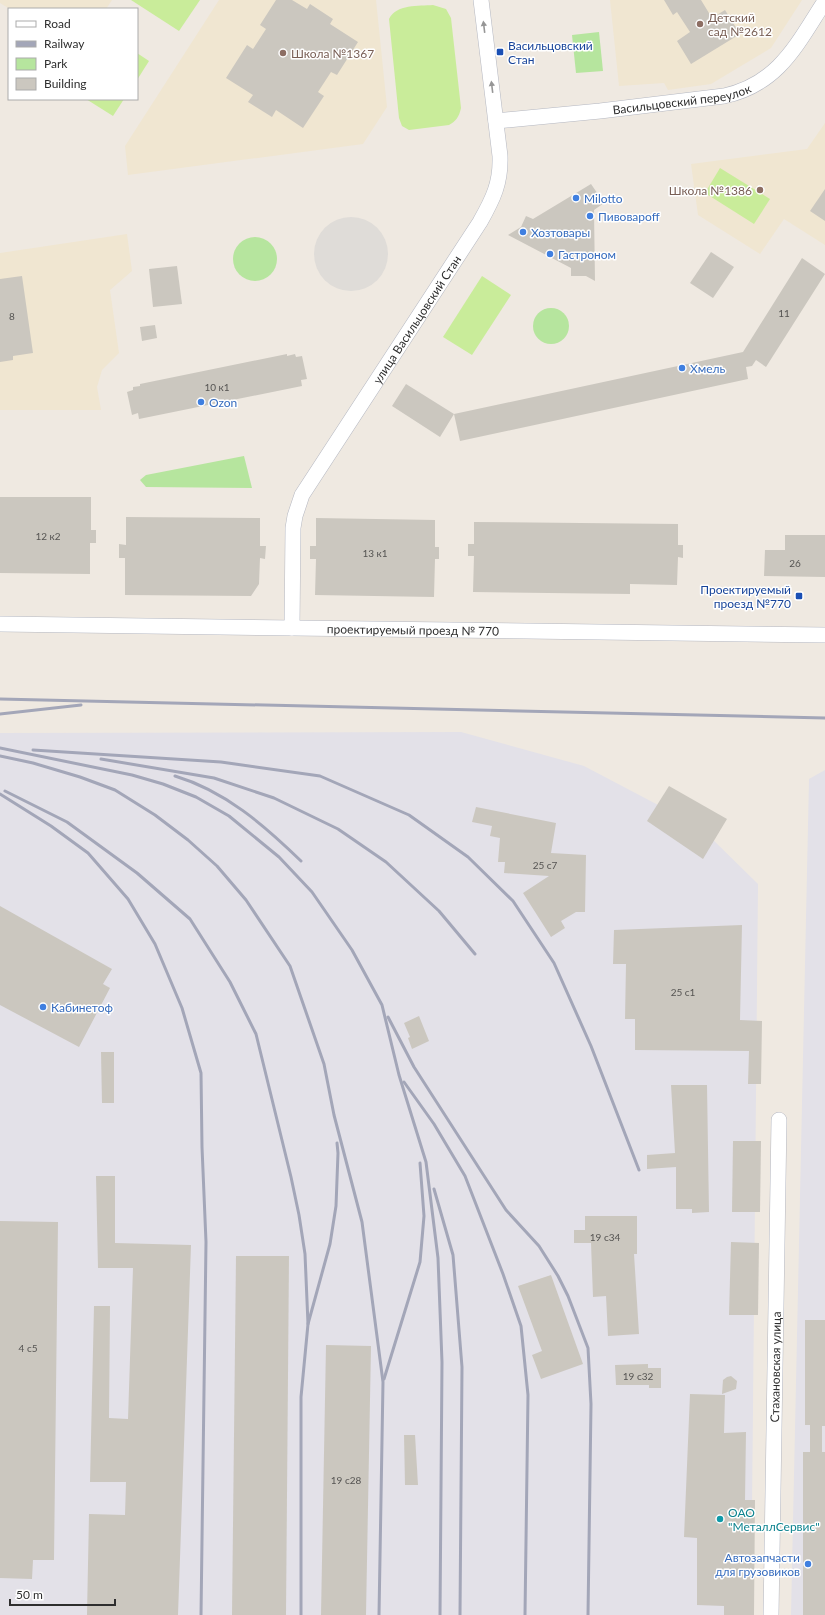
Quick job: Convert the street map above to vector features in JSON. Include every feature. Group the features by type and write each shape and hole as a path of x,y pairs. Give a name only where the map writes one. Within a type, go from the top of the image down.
{"street":[{"name":"улица Васильцовский Стан","path":"292,628 293,528 294,516 302,495 490,204 496,191 501,170 481,0"},
{"name":"Васильцовский переулок","path":"496,121 600,112 738,93 759,83 779,67 798,42 825,1"},
{"name":"проектируемый проезд № 770","path":"0,624 825,635"},
{"name":"Стахановская улица","path":"771,1615 779,1120"}],"shaded area":[{"path":"0,0 112,0 107,8 8,8 0,3"},
{"name":"Школа №1367","path":"219,0 376,0 387,107 363,144 128,175 125,146"},
{"name":"Детский сад №2612","path":"610,0 802,0 771,48 711,84 668,90 664,83 619,86"},
{"name":"Школа №1386","path":"825,123 825,245 784,219 760,254 698,215 691,164 807,149"},
{"path":"351,217 365,220 377,228 385,240 388,254 385,268 377,280 365,288 351,291 337,288 325,280 317,268 314,254 317,240 325,228 337,220"},
{"path":"127,234 132,271 110,290 119,353 102,370 97,387 101,410 0,410 0,253"},
{"path":"461,732 584,766 700,827 758,884 751,1615 0,1615 0,733"},
{"path":"825,770 825,1615 791,1615 809,779"}],"green space":[{"path":"131,0 200,0 179,31"},
{"path":"433,5 446,9 451,18 461,108 457,118 449,125 409,130 402,126 399,118 389,19 392,14 402,8"},
{"path":"599,32 603,71 576,73 572,35"},
{"path":"138,54 149,61 138,78"},
{"path":"88,100 123,100 113,116"},
{"path":"720,168 770,199 754,224 705,193"},
{"path":"251,237 259,237 271,243 277,255 277,263 271,275 259,281 251,281 239,275 233,263 233,255 239,243"},
{"path":"482,276 511,295 472,355 443,337"},
{"path":"555,308 564,313 568,319 568,333 564,339 555,344 547,344 538,339 534,333 533,322 538,313 544,309"},
{"path":"244,456 252,488 146,487 140,480 146,475"}],"building":[{"path":"276,0 292,0 307,9 310,4 333,19 330,24 358,42 337,75 331,72 318,92 324,96 303,128 276,110 272,117 248,102 253,95 226,78 247,45 253,49 266,29 260,25"},
{"path":"664,0 701,0 712,18 725,10 740,34 691,64 677,41 690,32 677,12 673,15"},
{"path":"591,184 604,203 594,210 595,281 586,276 571,276 571,268 508,235 521,227 526,216 533,219"},
{"path":"825,189 825,221 810,211"},
{"path":"711,252 734,267 713,298 690,283"},
{"path":"802,258 825,274 766,367 756,360 752,366 746,367 748,379 460,441 454,414 743,352"},
{"path":"177,266 182,304 153,307 149,269"},
{"path":"22,276 33,353 13,356 13,360 0,362 0,279"},
{"path":"155,325 157,338 142,341 140,327"},
{"path":"287,354 287,356 295,354 296,357 302,356 307,379 301,380 302,386 139,419 138,413 132,415 127,392 133,390 133,387 140,386 140,384"},
{"path":"406,384 454,414 440,437 392,406"},
{"path":"0,497 91,497 91,530 96,530 96,543 90,543 90,574 0,573"},
{"path":"126,517 260,518 260,546 266,546 265,559 260,558 259,584 251,596 125,595 125,558 119,558 119,544 126,545"},
{"path":"316,518 435,520 435,547 439,547 439,559 435,559 434,597 315,595 316,559 310,559 310,546 316,546"},
{"path":"474,522 678,524 678,545 683,545 683,558 678,557 677,585 630,584 630,594 473,592 474,556 468,556 468,544 474,544"},
{"path":"785,535 825,535 825,577 764,576 765,550 785,550"},
{"path":"669,786 727,819 703,859 647,821"},
{"path":"476,807 556,823 551,853 586,855 585,912 576,912 561,921 565,928 551,937 523,893 549,876 504,873 505,862 498,862 500,838 490,836 492,826 472,822"},
{"path":"0,906 112,969 103,984 110,988 79,1047 0,1005"},
{"path":"742,925 740,1020 762,1021 761,1084 748,1084 749,1051 635,1050 635,1019 625,1019 626,964 613,964 614,930"},
{"path":"419,1016 429,1041 412,1049 408,1038 410,1037 404,1023"},
{"path":"101,1052 114,1052 114,1103 102,1103"},
{"path":"671,1085 707,1085 709,1212 692,1213 692,1209 676,1209 676,1167 647,1169 647,1155 675,1153"},
{"path":"733,1141 761,1141 760,1212 732,1212"},
{"path":"96,1176 115,1176 115,1243 191,1245 178,1615 87,1615 89,1514 125,1515 126,1482 90,1482 94,1306 110,1306 109,1418 128,1419 133,1268 98,1268"},
{"path":"585,1216 637,1216 637,1254 634,1254 639,1334 608,1336 606,1296 593,1297 591,1243 574,1243 574,1230 585,1230"},
{"path":"0,1221 58,1222 54,1560 33,1560 32,1579 0,1578"},
{"path":"731,1242 759,1243 758,1315 729,1315"},
{"path":"236,1256 289,1256 286,1615 232,1615"},
{"path":"551,1275 583,1364 541,1379 532,1355 542,1351 518,1286"},
{"path":"805,1320 825,1320 825,1426 822,1426 822,1452 825,1452 825,1615 803,1615 803,1452 810,1452 810,1425 805,1425"},
{"path":"326,1345 371,1346 366,1615 321,1615"},
{"path":"648,1364 648,1368 661,1368 661,1388 649,1388 649,1385 616,1385 615,1365"},
{"path":"731,1376 737,1381 736,1389 722,1394 723,1380"},
{"name":"ОАО \"МеталлСервис\"","path":"690,1394 725,1395 724,1433 746,1432 745,1500 755,1500 754,1615 724,1615 724,1606 697,1605 697,1538 684,1537"},
{"path":"404,1435 415,1435 418,1485 405,1485"}],"railway":[{"path":"0,699 825,718"},
{"path":"0,714 81,705"},
{"path":"0,748 132,775 163,784 196,797 229,816 279,857 312,892 352,950 382,1005 399,1075 426,1162 438,1258 442,1362 440,1615"},
{"path":"33,750 221,762 320,776 409,815 468,857 513,901 554,963 591,1046 639,1170"},
{"path":"0,756 33,763 80,777 115,790 155,815 188,840 217,866 246,900 290,966 324,1064 334,1115 362,1222 383,1382 379,1615"},
{"path":"101,759 214,778 274,798 338,829 386,862 439,911 475,954"},
{"path":"175,776 193,782 227,800 258,822 301,861"},
{"path":"5,791 67,822 137,873 190,919 230,982 256,1034 291,1177 305,1254 308,1324"},
{"path":"0,794 51,826 88,853 128,899 155,944 182,1008 201,1073 206,1242 201,1615"},
{"path":"388,1017 414,1067 506,1210 539,1246 558,1276 568,1296 588,1348 591,1404 588,1615"},
{"path":"404,1082 434,1124 465,1176 503,1274 521,1326 528,1395 525,1615"},
{"path":"301,1615 301,1397 308,1324 330,1244 336,1206 337,1143"},
{"path":"384,1379 420,1262 424,1216 420,1163"},
{"path":"434,1189 453,1255 462,1367 460,1615"}],"place":[{"name":"Детский сад №2612","path":"700,24"},
{"name":"Васильцовский Стан","path":"500,52"},
{"name":"Школа №1367","path":"283,53"},
{"name":"Школа №1386","path":"760,190"},
{"name":"Milotto","path":"576,198"},
{"name":"Пивовароff","path":"590,216"},
{"name":"Хозтовары","path":"523,232"},
{"name":"Гастроном","path":"550,254"},
{"name":"Хмель","path":"682,368"},
{"name":"Ozon","path":"201,402"},
{"name":"Проектируемый проезд №770","path":"799,596"},
{"name":"Кабинетоф","path":"43,1007"},
{"name":"ОАО \"МеталлСервис\"","path":"720,1519"},
{"name":"Автозапчасти для грузовиков","path":"808,1564"}]}
